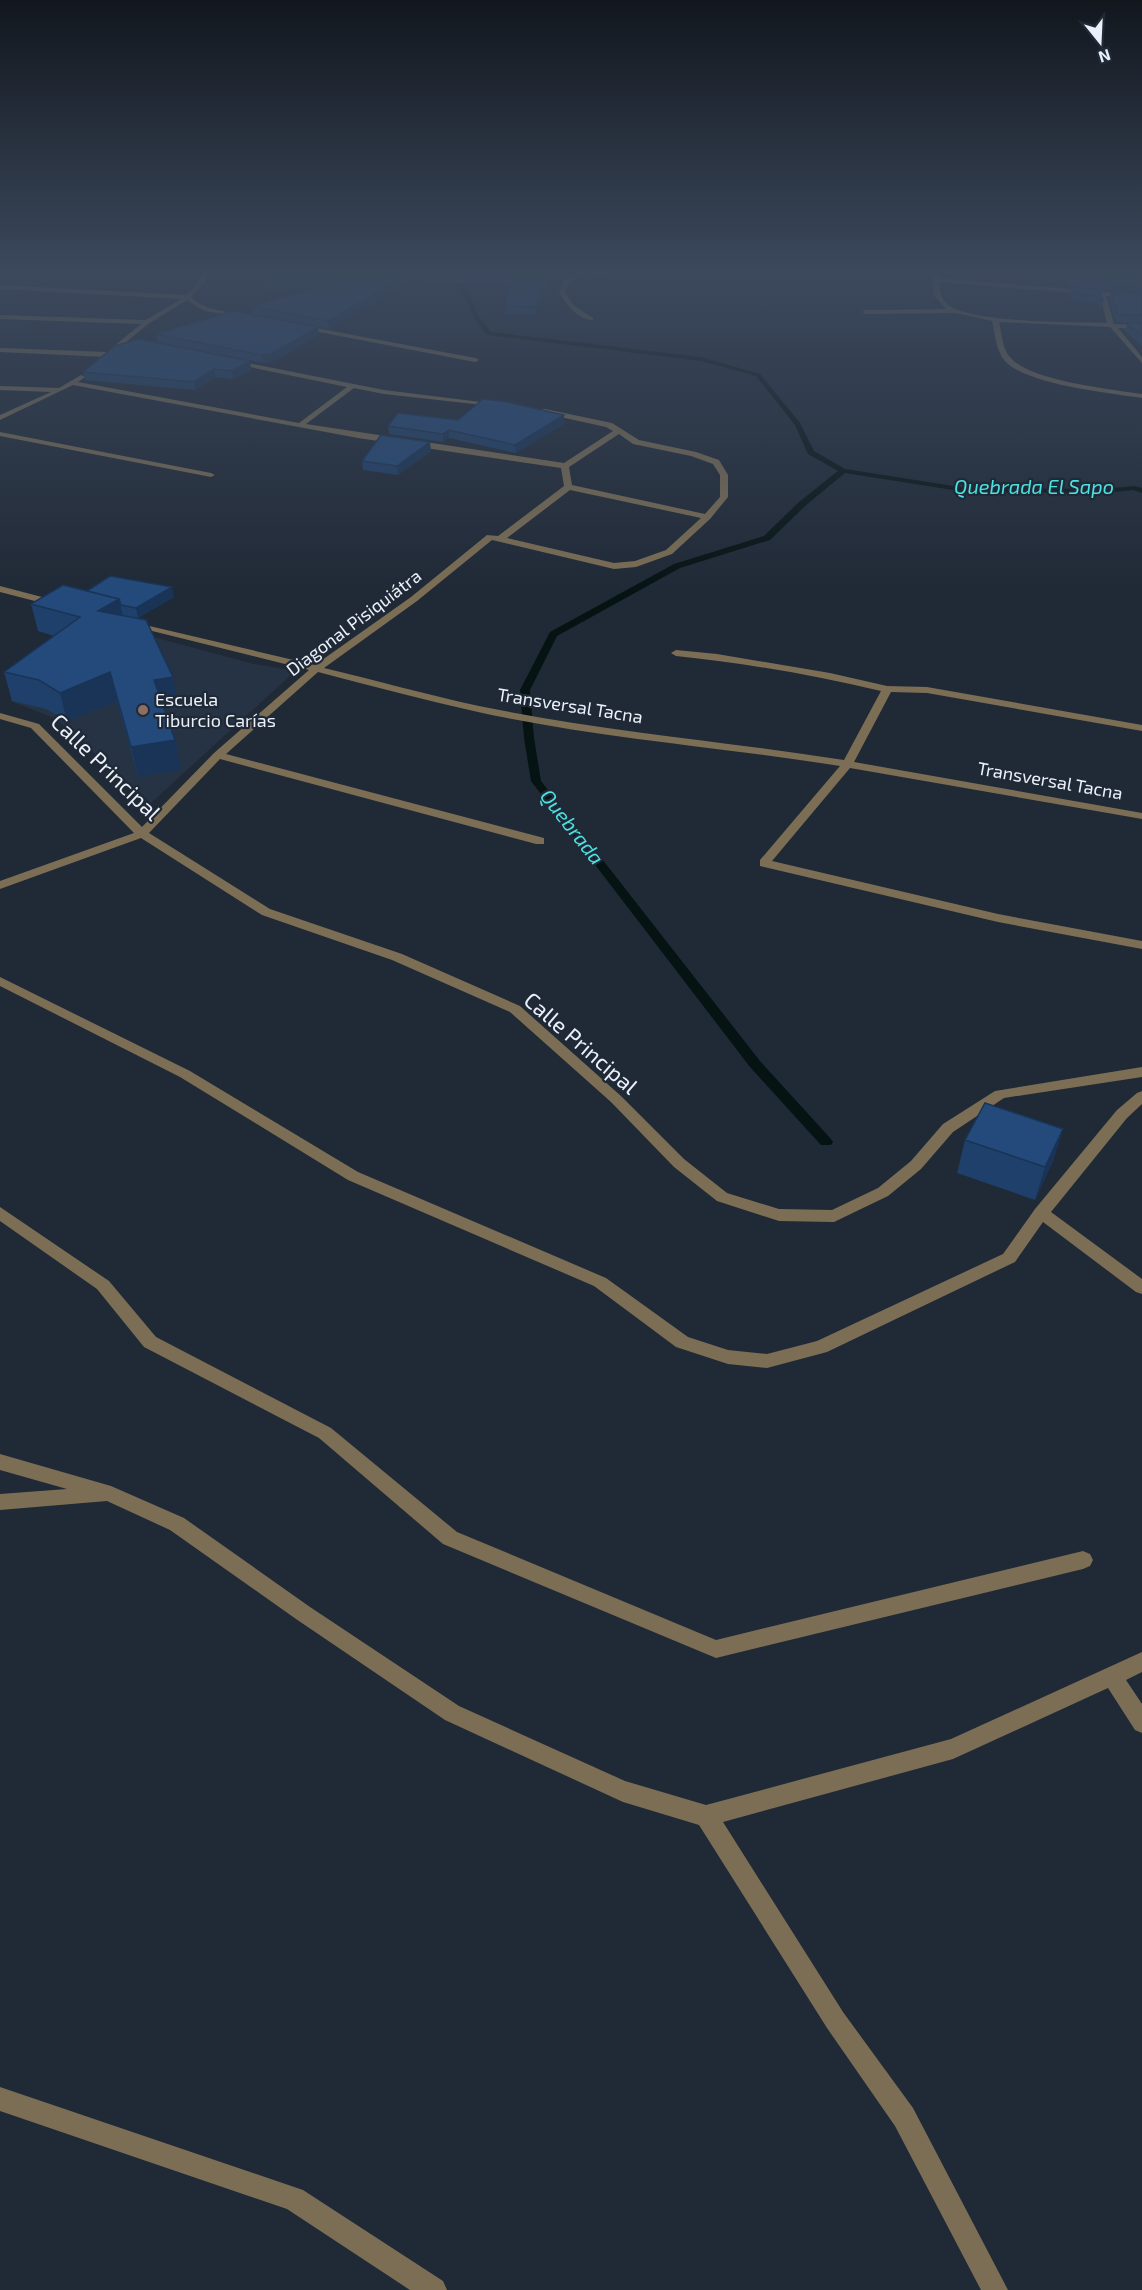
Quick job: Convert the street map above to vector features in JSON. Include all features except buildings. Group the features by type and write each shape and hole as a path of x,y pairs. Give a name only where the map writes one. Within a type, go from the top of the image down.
{"street":[{"path":"0,418 62,390 77,380"},
{"path":"322,380 424,398 470,400 515,407"},
{"path":"1066,380 1142,396"},
{"path":"73,383 299,426 565,466 617,432"},
{"path":"299,426 353,386"},
{"path":"0,388 62,390"},
{"path":"495,538 614,566 636,564 669,552 707,517 724,497 724,475 716,462 693,454 636,442 609,425 537,410"},
{"path":"0,434 211,475"},
{"path":"565,466 568,487 707,517"},
{"name":"Diagonal Pisiquiátra","path":"0,885 142,834 218,755 315,669 568,487"},
{"path":"0,589 70,607"},
{"name":"Transversal Tacna","path":"125,621 479,710 618,734 758,750 936,778 1142,816"},
{"path":"676,653 717,657 830,676 887,689 927,690 1142,728"},
{"path":"887,689 847,765 764,863 998,918 1142,945"},
{"name":"Calle Principal","path":"0,716 35,726 142,834 266,912 397,957 515,1009 616,1099 679,1163 722,1197 779,1215 834,1216 883,1192 916,1165 948,1128 1000,1094 1142,1072"},
{"path":"218,755 540,841"},
{"path":"0,981 185,1074 353,1176 600,1282 682,1342 728,1357 767,1361 821,1347 1009,1258 1041,1214 1122,1114 1142,1096"},
{"path":"0,1212 103,1285 150,1342 325,1433 450,1538 716,1649 1083,1560"},
{"path":"1041,1214 1142,1288"},
{"path":"0,1462 111,1494 177,1524 303,1613 453,1713 623,1791 706,1816 953,1749 1142,1662"},
{"path":"0,1502 111,1494"},
{"path":"1112,1676 1142,1723"},
{"path":"706,1816 835,2020 904,2117 995,2290"},
{"path":"0,2099 294,2199 434,2290"}],"shaded area":[{"name":"Escuela Tiburcio Carías","path":"113,626 250,663 290,670 293,673 151,803 56,719 11,701"}],"waterway":[{"name":"Quebrada El Sapo","path":"762,380 798,424 811,452 843,471"},
{"name":"Quebrada","path":"826,1142 755,1064 536,781 525,690 553,634 677,566 767,538 802,504 843,471"},
{"name":"Quebrada El Sapo","path":"843,471 966,490 1104,491 1134,488 1142,491"}],"place":[{"name":"Escuela Tiburcio Carías","path":"143,710"}]}
